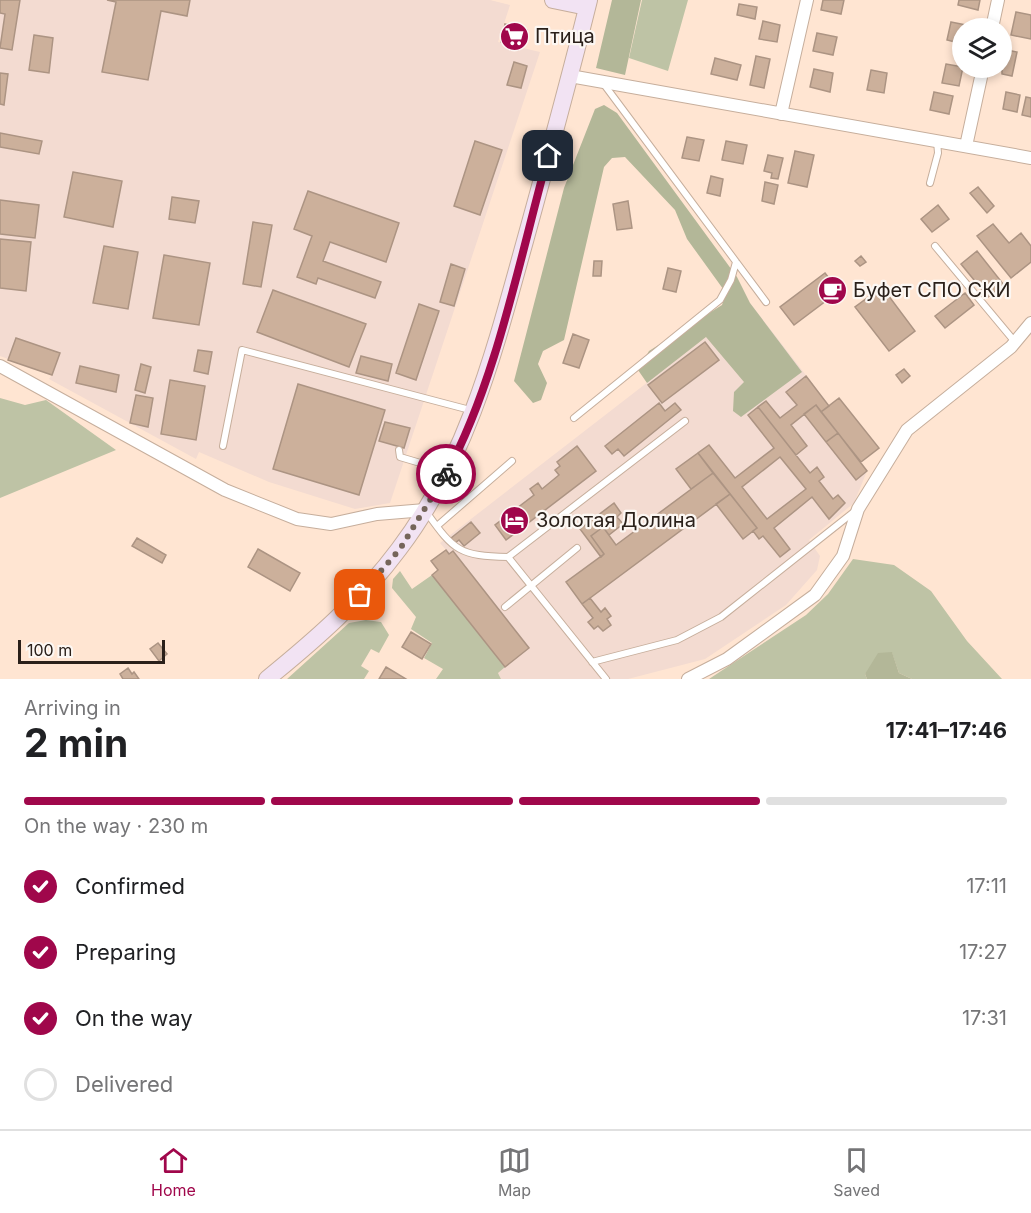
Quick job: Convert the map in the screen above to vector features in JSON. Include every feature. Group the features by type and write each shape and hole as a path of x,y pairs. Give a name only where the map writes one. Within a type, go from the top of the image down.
{"main road":[{"path":"267,679 320,636 400,549 448,471 474,411 490,365 588,4 553,0"}],"street":[{"path":"781,114 807,0"},
{"path":"994,18 998,0"},
{"path":"570,76 1031,158"},
{"path":"966,146 981,78"},
{"path":"688,679 727,659 815,595 843,556 858,509 907,430 1015,342 1031,323"},
{"path":"0,366 225,490 297,519 331,524 377,514 425,510"}],"lane":[{"path":"603,82 766,302"},
{"path":"930,183 938,153 937,141"},
{"path":"935,246 1015,342"},
{"path":"574,418 720,300 731,280 736,262"},
{"path":"224,446 242,351 474,411"},
{"path":"425,510 457,549 476,556 508,556 685,421"},
{"path":"399,450 400,457 448,471"},
{"path":"437,526 512,461"},
{"path":"592,662 677,639 721,617 858,509"},
{"path":"505,608 577,548"},
{"path":"508,556 606,679"}],"shaded area":[{"path":"0,0 490,0 510,5 498,42 540,52 390,503 355,509 269,482 199,452 196,459 49,379 52,375 0,356"},
{"path":"750,303 829,405 839,398 879,448 861,462 867,471 854,503 809,540 820,556 817,570 786,605 705,659 628,679 501,679 498,673 504,667 432,575 438,570 431,561 446,550 440,543"}],"green space":[{"path":"612,0 641,0 625,75 596,68"},
{"path":"642,0 688,0 668,71 629,58"},
{"path":"604,105 617,113 737,277 750,303 802,372 741,417 733,411 734,392 744,382 706,337 647,383 638,370 649,351 722,305 726,293 687,239 675,210 625,157 612,158 604,167 564,340 543,351 538,364 547,383 541,400 533,403 514,381 564,188 595,109"},
{"path":"0,398 25,405 46,400 116,450 0,498"},
{"path":"853,559 894,565 931,591 967,641 1002,679 912,679 899,673 892,653 865,674 867,679 709,679 806,615 828,594"},
{"path":"400,571 412,589 432,575 505,667 498,673 501,679 436,679 443,669 424,658 432,643 411,629 416,617 392,588 393,579"},
{"path":"366,620 381,622 389,635 379,653 371,649 361,666 369,671 364,679 287,679 349,623"},
{"path":"892,652 899,673 912,679 867,679 865,674 878,653"}],"building":[{"path":"0,0 20,0 12,50 0,48 5,14 0,13"},
{"path":"107,0 190,0 187,16 161,11 148,80 102,72 116,2"},
{"path":"823,0 844,0 841,14 821,10"},
{"path":"959,0 980,0 978,10 958,5"},
{"path":"739,4 757,7 755,19 737,15"},
{"path":"1016,12 1031,15 1031,39 1012,35"},
{"path":"763,21 780,25 777,42 759,39"},
{"path":"951,22 952,22 952,41 947,40"},
{"name":"Птица","path":"505,24 527,30 523,47 501,42"},
{"path":"817,33 837,37 833,55 813,51"},
{"path":"34,35 53,38 49,73 29,70"},
{"path":"1012,51 1017,52 1012,76"},
{"path":"756,56 770,59 764,88 750,85"},
{"path":"715,58 741,65 737,80 711,74"},
{"path":"514,62 527,66 521,88 507,85"},
{"path":"946,64 952,65 952,78 961,78 959,86 942,83"},
{"path":"814,69 833,73 830,92 810,87"},
{"path":"871,70 887,73 884,93 867,90"},
{"path":"0,73 8,74 4,105 0,104"},
{"path":"934,92 953,96 949,114 930,110"},
{"path":"1006,92 1020,95 1017,112 1003,109"},
{"path":"1026,97 1031,98 1031,117 1022,115"},
{"path":"0,133 42,141 39,154 0,147"},
{"path":"687,137 704,140 699,161 682,158"},
{"path":"475,141 502,150 480,215 454,206"},
{"path":"726,141 747,145 743,164 722,160"},
{"path":"795,151 814,155 807,187 788,183"},
{"path":"768,155 783,158 778,179 771,178 772,173 764,171"},
{"path":"73,172 122,181 113,227 64,217"},
{"path":"711,176 723,179 720,196 707,193"},
{"path":"765,182 778,185 774,204 762,201"},
{"path":"978,187 994,206 987,213 970,193"},
{"path":"308,191 399,223 386,262 330,242 323,261 381,282 375,298 318,278 316,284 297,277 312,236 294,229"},
{"path":"172,197 199,201 195,223 169,219"},
{"path":"0,200 39,205 35,238 0,234"},
{"path":"628,201 632,228 617,230 613,204"},
{"path":"938,205 949,219 932,232 921,219"},
{"path":"253,222 272,225 261,287 243,284"},
{"path":"993,224 1009,243 1021,233 1031,246 1031,262 1011,278 977,236"},
{"path":"0,239 31,242 26,291 0,288"},
{"path":"104,246 138,252 128,309 93,303"},
{"path":"977,251 1004,285 988,297 961,264"},
{"path":"164,255 210,263 199,325 153,318"},
{"path":"861,256 866,262 860,266 855,261"},
{"path":"594,261 602,261 601,276 593,276"},
{"path":"451,264 465,269 454,306 440,302"},
{"path":"668,268 681,271 676,292 663,289"},
{"path":"825,273 839,291 794,325 780,307"},
{"path":"882,287 915,331 889,351 855,307"},
{"path":"273,290 366,324 349,367 257,332"},
{"path":"965,293 974,305 945,328 935,316"},
{"path":"419,304 439,311 416,380 396,373"},
{"path":"573,334 589,340 579,368 563,363"},
{"path":"16,338 60,353 52,375 8,360"},
{"path":"705,342 719,360 662,403 648,385"},
{"path":"198,350 212,352 208,374 194,371"},
{"path":"361,356 392,364 388,381 356,373"},
{"path":"141,364 151,367 145,393 135,390"},
{"path":"80,366 119,375 116,392 76,383"},
{"path":"904,369 910,376 902,383 896,375"},
{"path":"806,376 829,406 821,412 816,405 791,425 807,446 796,455 758,407 766,401 780,418 797,405 786,392"},
{"path":"170,380 205,386 196,440 161,434"},
{"path":"298,384 385,410 359,495 273,469"},
{"path":"136,395 153,398 148,427 130,423"},
{"path":"839,398 879,448 861,462 821,412"},
{"path":"659,403 665,411 675,403 681,410 624,456 618,449 612,454 605,446"},
{"path":"816,405 838,433 826,442 804,414"},
{"path":"758,407 810,473 817,467 824,477 819,481 833,499 838,495 845,503 829,519 812,497 774,528 790,549 780,557 763,536 759,539 753,531 757,528 698,453 709,445 735,478 774,448 748,415","holes":["780,457 806,489 767,519 742,487"]},
{"path":"385,422 410,428 404,448 379,441"},
{"path":"838,433 867,471 856,480 826,442"},
{"path":"577,446 596,471 506,540 495,525 534,495 530,489 538,483 542,489 559,475 555,470 560,466 557,462"},
{"path":"698,453 713,473 691,489 676,469"},
{"path":"713,473 730,494 582,604 566,582 604,554 591,536 603,527 616,545"},
{"path":"730,494 757,528 743,539 716,504"},
{"path":"614,503 621,513 617,517 623,524 609,535 603,527 591,536 604,554 601,557 580,529"},
{"path":"471,522 480,533 464,546 459,540 455,543 451,538"},
{"path":"137,538 166,555 162,563 132,546"},
{"path":"258,549 300,573 290,591 248,567"},
{"path":"446,550 449,554 453,551 529,648 505,667 432,575 438,570 431,561"},
{"path":"590,598 601,612 605,608 611,616 607,619 611,625 603,631 598,626 594,629 588,622 593,618 582,604"},
{"path":"411,632 431,644 422,659 402,647"},
{"path":"158,643 167,654 159,661 150,649"},
{"path":"386,667 406,679 379,679"},
{"path":"128,668 139,679 123,679 120,674"}],"way so far":[{"path":"360,595 400,549 446,474"}],"place":[{"name":"Птица","path":"514,36"},
{"name":"Буфет СПО СКИ","path":"832,290"},
{"name":"Золотая Долина","path":"515,520"}],"route":[{"path":"446,474 466,432 490,365 548,156"}]}
